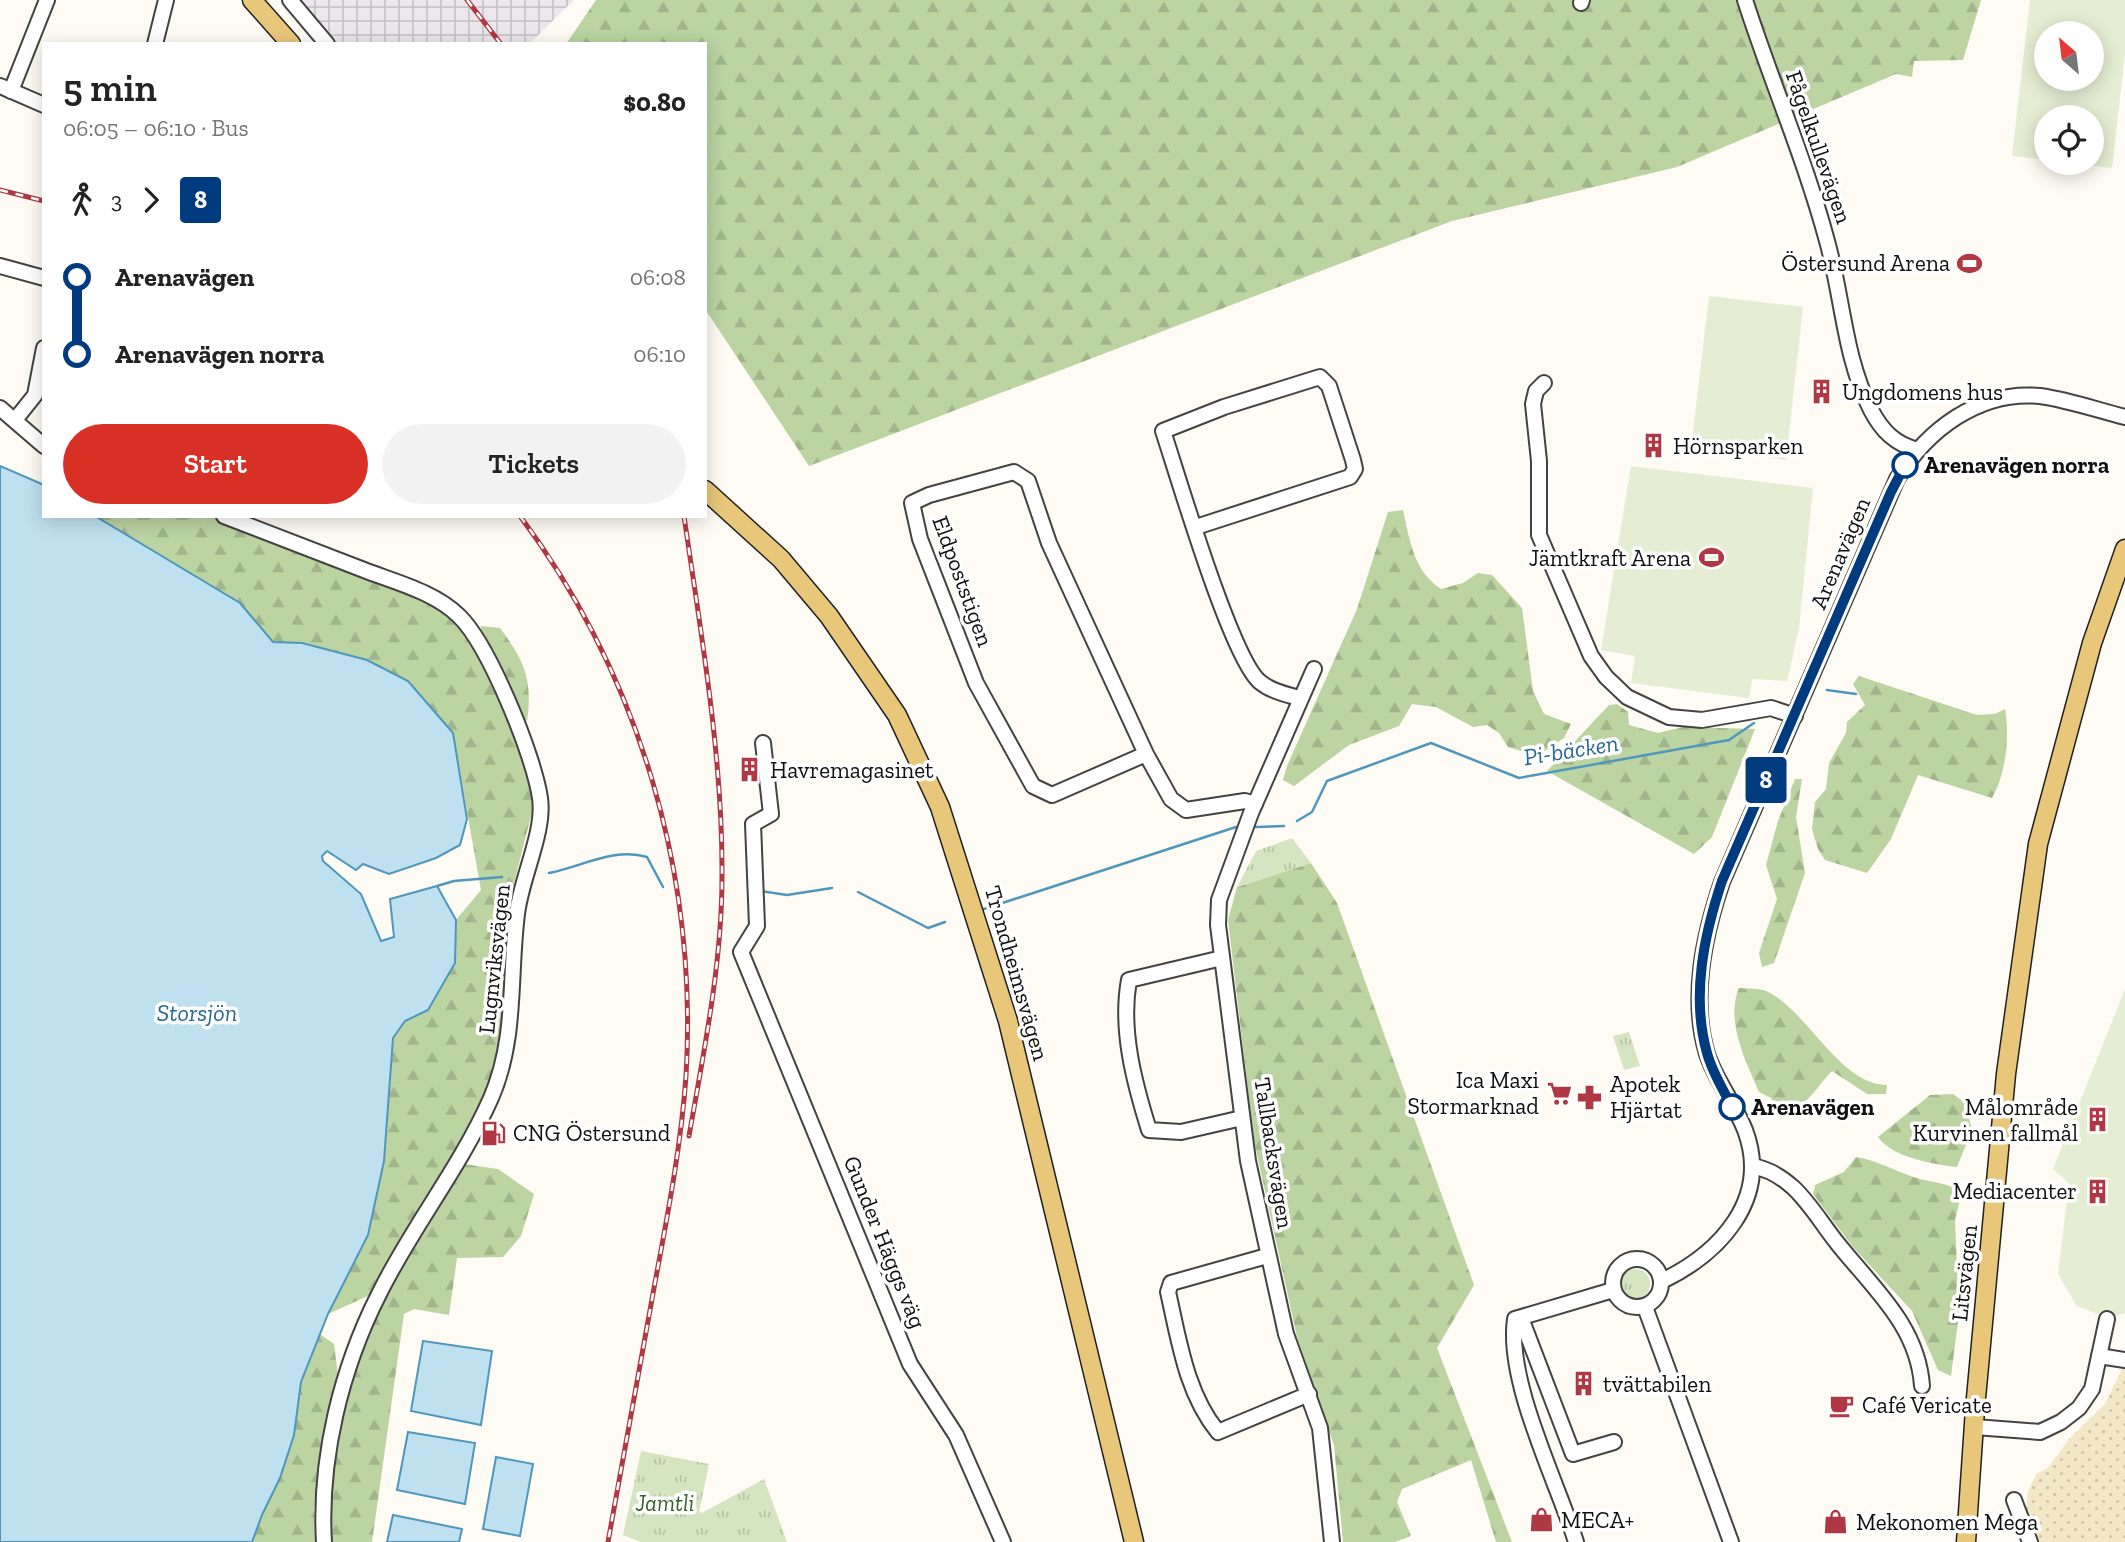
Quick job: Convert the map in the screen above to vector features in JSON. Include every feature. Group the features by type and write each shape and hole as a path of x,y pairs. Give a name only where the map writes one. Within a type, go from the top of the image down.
{"main road":[{"path":"252,0 289,42"},
{"name":"Trondheimsvägen","path":"707,492 781,559 836,625 897,715 940,807 1008,1021 1134,1542"},
{"name":"Litsvägen","path":"1966,1542 2006,1074 2038,844 2092,643 2125,549"}],"street":[{"path":"42,104 5,88 47,0"},
{"path":"156,42 166,0"},
{"path":"290,0 325,42"},
{"name":"Fågelkullevägen","path":"1745,0 1828,243 1852,364 1872,411 1886,433 1902,445 1918,450"},
{"path":"0,266 42,277"},
{"path":"15,420 34,395 42,357"},
{"path":"1196,527 1350,477 1355,469 1353,460 1329,386 1320,377 1224,407 1163,431 1196,527 1245,663 1258,681 1275,691 1299,698"},
{"path":"1544,383 1536,391 1533,404 1539,461 1539,535 1591,656 1606,677 1627,697 1668,717 1702,720 1771,708 1795,716"},
{"name":"Arenavägen","path":"1645,1307 1658,1297 1662,1281 1700,1259 1727,1235 1741,1214 1750,1189 1752,1166 1745,1131 1707,1053 1700,1008 1702,956 1722,881 1891,492 1918,450 1948,421 1978,405 1997,400 2038,396 2125,417"},
{"path":"0,408 42,444"},
{"name":"Eldpoststigen","path":"1146,754 1052,795 1033,786 976,682 920,538 912,503 929,495 1014,472 1028,481 1049,543 1146,754 1171,799 1186,810 1250,802"},
{"name":"Lugnviksvägen","path":"228,518 396,582 428,596 458,615 482,645 496,673 533,768 540,800 539,822 517,914 513,1009 507,1051 491,1097 464,1151 379,1292 363,1330 338,1406 328,1454 322,1509 324,1542"},
{"name":"Tallbacksvägen","path":"1314,669 1299,698 1285,737 1250,802 1219,900 1222,958 1242,1118 1267,1256 1286,1334 1320,1429 1332,1542"},
{"name":"Gunder Häggs väg","path":"763,743 771,814 753,824 757,926 741,951 910,1364 956,1435 1003,1542"},
{"path":"1222,958 1129,980 1125,1003 1135,1084 1149,1130 1181,1132 1242,1118"},
{"path":"1752,1166 1774,1171 1798,1191 1839,1245 1878,1288 1915,1352 1922,1386"},
{"path":"1267,1256 1171,1283 1168,1292 1187,1374 1204,1415 1218,1432 1309,1394"},
{"path":"1662,1281 1660,1273 1647,1260 1628,1260 1614,1274 1614,1290 1623,1304 1635,1308 1645,1307 1731,1542"},
{"path":"1576,1542 1541,1444 1516,1362 1513,1338 1515,1319 1614,1290"},
{"path":"1525,1317 1573,1454 1614,1442"},
{"path":"1975,1427 2040,1432 2061,1422 2079,1408 2092,1389 2107,1319"},
{"path":"2099,1356 2125,1360"},
{"path":"2014,1500 2030,1542"}],"shaded area":[{"path":"299,0 574,0 531,42 334,42"}],"green space":[{"path":"596,0 1981,0 1963,60 1914,61 1912,77 1896,74 1677,167 1452,221 809,466 707,312 707,42 567,42"},
{"path":"2030,0 2125,0 2125,54 2112,168 2104,167 2104,105 2034,105 2034,159 2012,156"},
{"path":"1709,296 1803,307 1786,460 1691,449"},
{"name":"Jämtkraft Arena","path":"1631,466 1813,488 1799,628 1787,681 1752,679 1749,698 1631,683 1635,656 1601,650"},
{"path":"1403,510 1414,554 1424,573 1441,589 1463,583 1478,573 1492,575 1522,608 1533,691 1544,714 1571,724 1564,738 1537,756 1508,747 1499,733 1487,725 1473,727 1436,707 1412,704 1399,726 1349,745 1294,786 1283,780 1287,766 1357,609 1388,512"},
{"path":"98,518 215,518 426,601 468,633 490,674 525,764 534,804 514,883 508,923 505,1000 495,1067 471,1123 370,1295 328,1314 368,1235 384,1161 393,1038 405,1021 428,1010 455,963 456,920 481,890 453,733 408,681 367,660 302,643 273,642 240,603"},
{"path":"481,626 500,628 521,661 529,694 527,721 517,715 481,633"},
{"path":"1859,676 1977,715 1995,714 2005,709 2007,731 2004,766 1992,798 1918,775 1891,839 1867,873 1825,860 1818,849 1812,829 1815,802 1826,789 1829,763 1846,733 1847,722 1865,705 1853,684"},
{"path":"1617,704 1628,712 1629,725 1658,733 1683,727 1755,729 1712,837 1694,854 1547,771 1609,705"},
{"path":"1795,779 1802,779 1796,817 1805,873 1774,963 1762,967 1759,953 1777,899 1766,865 1778,821"},
{"path":"1292,838 1311,863 1237,887 1256,851"},
{"path":"1311,863 1337,903 1474,1285 1437,1348 1512,1542 1496,1542 1471,1460 1402,1489 1397,1502 1411,1536 1395,1542 1343,1542 1334,1445 1297,1337 1254,1141 1228,920 1237,887"},
{"path":"1739,988 1763,990 1781,1000 1854,1073 1870,1082 1887,1085 1886,1094 1867,1094 1832,1071 1809,1098 1797,1108 1780,1115 1771,1098 1759,1092 1739,1041 1734,1014"},
{"path":"2125,989 2125,1313 2108,1318 2077,1306 2058,1274 2069,1183 2053,1169"},
{"path":"1629,1032 1640,1066 1624,1070 1613,1036"},
{"path":"1953,1094 1965,1103 1972,1130 1957,1167 1903,1155 1878,1137 1930,1095"},
{"path":"1856,1157 1962,1192 1955,1220 1959,1314 1951,1376 1938,1370 1912,1311 1852,1246 1813,1194 1815,1185 1844,1172"},
{"path":"463,1164 498,1169 534,1194 521,1236 503,1257 457,1258 449,1315 414,1309 404,1314 372,1542 329,1542 328,1483 334,1439 359,1356 376,1316 417,1238"},
{"path":"1635,1269 1641,1270 1649,1278 1649,1290 1641,1298 1635,1299 1629,1298 1621,1290 1620,1284 1621,1278 1629,1270"},
{"path":"320,1334 334,1344 339,1383 321,1461 314,1510 315,1542 252,1542 294,1435 301,1383"},
{"name":"Jamtli","path":"641,1451 709,1464 699,1512 702,1513 764,1479 787,1542 641,1542 623,1535"}],"sand":[{"path":"2122,1369 2125,1370 2125,1542 2038,1542 2026,1517 2028,1492 2036,1474 2048,1468 2069,1439 2105,1404"}],"water":[{"name":"Storsjön","path":"0,466 42,484 42,518 98,518 240,603 273,642 302,643 367,660 408,681 453,733 467,819 460,845 436,858 389,874 363,864 356,870 327,851 322,856 323,861 361,894 381,941 394,937 390,899 437,886 456,920 455,963 428,1010 405,1021 393,1038 384,1161 368,1235 328,1314 301,1382 294,1435 280,1478 252,1542 0,1542"},
{"path":"423,1341 492,1351 481,1425 411,1411"},
{"path":"408,1432 475,1443 465,1504 397,1490"},
{"path":"496,1457 533,1464 520,1536 483,1529"},
{"path":"393,1515 462,1529 459,1542 387,1542"}],"waterway":[{"name":"Pi-bäcken","path":"1827,690 1856,694"},
{"name":"Pi-bäcken","path":"1297,821 1312,812 1327,781 1431,743 1519,778 1729,740 1754,723"},
{"name":"Pi-bäcken","path":"1256,827 1284,826"},
{"name":"Pi-bäcken","path":"984,909 1236,827"},
{"name":"Pi-bäcken","path":"549,873 610,856 635,855 647,857 663,887"},
{"name":"Pi-bäcken","path":"437,886 454,881 502,877"},
{"name":"Pi-bäcken","path":"760,891 787,895 832,888"},
{"name":"Pi-bäcken","path":"858,892 928,928 945,922"}],"railway":[{"path":"467,0 499,42"},
{"path":"0,190 42,200"},
{"path":"521,518 562,578 598,643 628,711 652,781 670,853 682,927 687,1001 686,1076 681,1129 669,1209 608,1542"},
{"path":"684,518 715,742 722,877 716,974 689,1136"}],"bus line":[{"name":"8","path":"1732,1107 1707,1053 1700,1008 1702,956 1710,919 1722,881 1905,465"}],"place":[{"name":"Östersund Arena","path":"1970,263"},
{"name":"Ungdomens hus","path":"1822,392"},
{"name":"Hörnsparken","path":"1653,446"},
{"name":"Arenavägen norra","path":"1905,465"},
{"name":"Jämtkraft Arena","path":"1711,558"},
{"name":"Havremagasinet","path":"750,770"},
{"name":"Ica Maxi Stormarknad","path":"1559,1093"},
{"name":"Apotek Hjärtat","path":"1590,1097"},
{"name":"Arenavägen","path":"1732,1107"},
{"name":"Målområde Kurvinen fallmål","path":"2098,1120"},
{"name":"CNG Östersund","path":"493,1133"},
{"name":"Mediacenter","path":"2097,1191"},
{"name":"tvättabilen","path":"1583,1384"},
{"name":"Café Vericate","path":"1842,1405"},
{"name":"MECA+","path":"1541,1520"},
{"name":"Mekonomen Mega","path":"1836,1522"}]}
